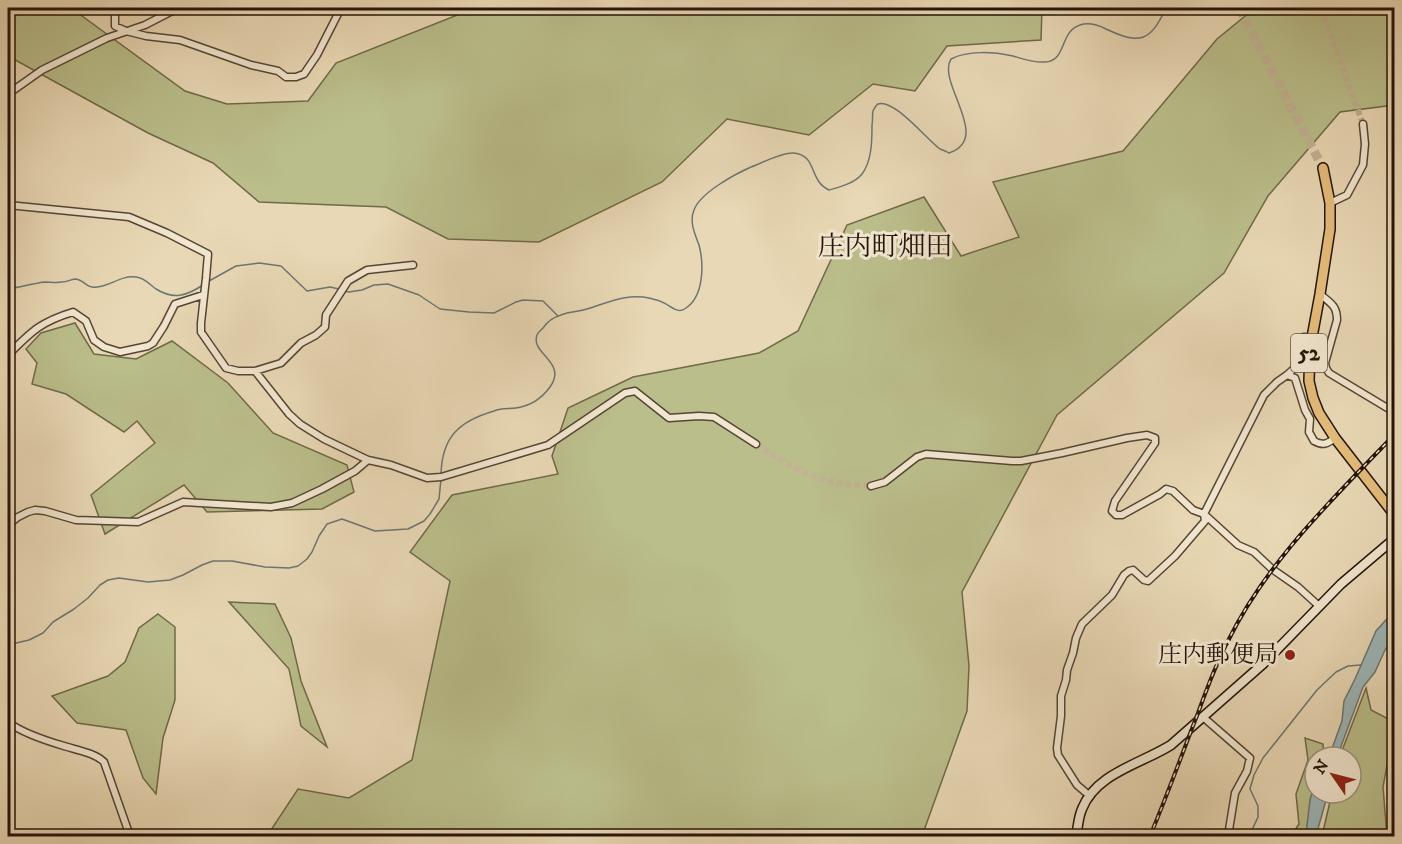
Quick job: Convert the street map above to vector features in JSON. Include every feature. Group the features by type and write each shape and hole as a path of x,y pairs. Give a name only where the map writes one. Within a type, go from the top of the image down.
{"main road":[{"name":"52","path":"1323,168 1330,203 1330,229 1312,338 1309,381 1319,413 1335,438 1395,514"},
{"path":"1076,837 1082,808 1090,796 1111,775 1171,745 1264,663 1341,584 1395,539"}],"street":[{"path":"115,8 115,26 126,31 180,40 251,65 278,71 286,77 304,74 317,55 341,8"},
{"path":"8,94 42,70 107,38 145,26 178,8"},
{"path":"1330,203 1347,195 1363,165 1365,144 1363,124"},
{"path":"8,205 129,217 207,254 201,332 226,368 238,371 255,371 281,363 302,343 316,335 325,327 326,315 348,281 368,270 413,266"},
{"path":"1320,294 1335,307 1337,315 1325,363 1329,373 1395,412"},
{"path":"8,356 42,324 73,312 86,321 94,340 104,347 120,352 148,346 153,343 164,326 175,304 203,295"},
{"path":"1090,796 1071,777 1058,755 1057,748 1061,696 1076,638 1082,624 1112,595 1124,575 1133,570 1148,581 1175,556 1205,521 1204,514 1264,395 1276,382 1298,365 1302,339 1312,338"},
{"path":"255,371 289,414 324,439 368,460 391,465 427,478 441,477 548,445 625,393 635,391 669,418 714,417 756,444"},
{"path":"1287,375 1295,378 1297,382 1309,417 1309,432 1314,441 1323,444 1335,438"},
{"path":"871,486 885,482 917,457 926,454 1011,461 1147,435 1155,438 1155,443 1115,501 1112,511 1116,515 1122,515 1166,489 1173,491 1193,510 1204,514 1238,545 1254,552 1318,606"},
{"path":"8,525 18,517 34,510 76,519 138,522 183,502 271,507 292,503 322,489 355,471 368,460"},
{"path":"1395,679 1392,682 1395,690"},
{"path":"1203,717 1250,758 1247,771 1235,793 1228,837"},
{"path":"8,722 51,742 99,757 104,762 130,837"}],"green space":[{"path":"8,8 71,8 185,91 227,104 308,101 336,63 475,8 1042,8 1041,40 947,46 915,91 873,84 809,135 727,119 662,182 539,242 448,239 386,207 259,202 213,163 148,133 8,56"},
{"path":"1255,8 1394,8 1394,105 1340,112 1268,196 1224,273 1057,415 962,592 969,666 967,711 922,836 267,836 298,789 349,798 412,760 450,581 410,552 452,495 558,474 552,456 568,408 633,377 759,353 798,331 847,225 924,197 961,256 1019,237 993,182 1123,151 1217,39"},
{"path":"75,323 94,354 136,359 172,341 228,383 273,433 347,465 354,492 322,509 207,512 184,485 105,534 91,495 155,443 137,421 124,432 66,394 32,384 37,363 26,349 41,333"},
{"path":"229,602 275,604 291,638 301,681 327,747 301,726 289,669"},
{"path":"158,614 175,627 175,700 163,738 156,794 143,778 126,730 77,723 52,696 108,676 125,662 139,628"},
{"path":"1366,688 1371,710 1394,722 1394,754 1387,765 1383,787 1387,836 1322,836 1329,805 1363,805 1363,745 1345,745"},
{"path":"1305,738 1323,745 1306,745"},
{"path":"1303,774 1303,805 1311,805 1305,836 1291,836 1299,824 1296,794"}],"water":[{"path":"1394,611 1394,636 1375,672 1363,687 1341,745 1333,745 1342,721 1344,701 1376,631"},
{"path":"1309,805 1325,805 1317,832 1318,836 1307,836"}],"waterway":[{"path":"441,474 442,461 449,440 463,425 497,410 521,407 531,403 550,387 555,371 536,342 538,333 551,320 564,314 633,297 660,301 680,310 692,303 699,288 702,270 701,253 692,223 694,210 703,197 728,179 766,161 794,153 807,159 822,186 829,190 851,182 862,174 868,163 873,113 878,104 893,107 935,145 949,153 961,146 966,136 965,123 948,69 951,59 965,54 990,53 1045,62 1057,57 1069,34 1080,25 1093,24 1127,37 1143,37 1155,28 1166,8"},
{"path":"209,281 236,266 259,263 281,266 307,291 330,287 339,289"},
{"path":"8,289 76,279 91,287 97,287 136,277 169,295 180,295 203,285"},
{"path":"343,291 362,290 374,285 388,284 419,295 440,309 469,312 494,313 523,300 543,301 558,316"},
{"path":"8,645 29,640 43,633 53,622 74,609 108,580 119,578 148,582 170,580 213,561 232,561 265,567 298,566 312,552 327,524 342,519 375,531 408,529 424,521 430,514 439,499 441,479"},
{"path":"1246,836 1251,832 1258,817 1258,806 1250,789 1263,758 1317,690 1336,672 1348,666 1361,665"}],"tunnel":[{"path":"1239,8 1323,168"},
{"path":"1321,8 1363,124"},
{"path":"756,444 811,475 838,483 871,486"}],"railway":[{"path":"1150,836 1216,667 1244,612 1262,584 1303,532 1394,435"}],"place":[{"name":"庄内郵便局","path":"1290,655"}],"district":[{"name":"庄内町畑田","path":"885,247"}]}
